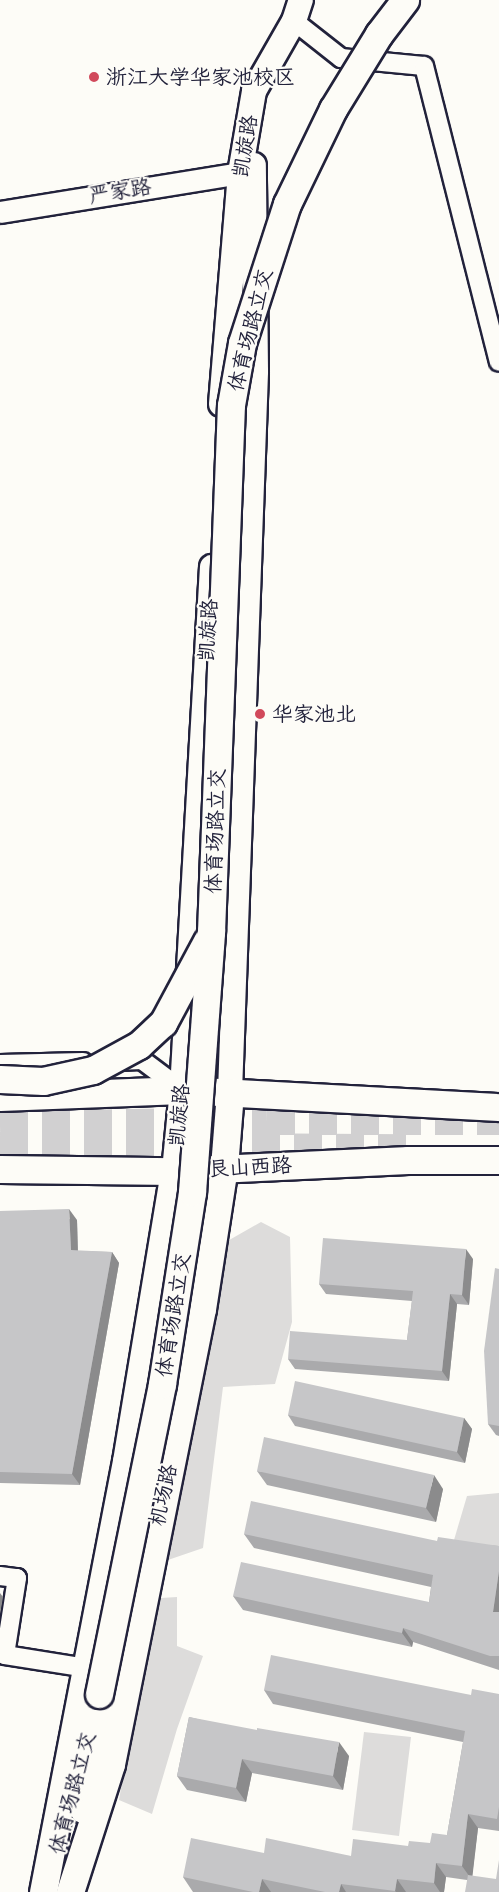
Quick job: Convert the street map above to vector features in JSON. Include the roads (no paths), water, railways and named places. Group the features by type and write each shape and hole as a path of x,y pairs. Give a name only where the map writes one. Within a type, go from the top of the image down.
{"main road":[{"name":"体育场路立交","path":"72,1882 99,1694 162,1384 192,1192 211,932 231,405 242,343 287,204 333,109 379,34 405,0"},
{"name":"凯旋路","path":"174,1171 182,1090 225,339 240,173 254,91 298,11"},
{"name":"凯旋路","path":"230,1092 256,371 254,91"},
{"path":"0,1079 43,1081 93,1071 139,1045 163,1023 211,932"},
{"path":"0,1097 182,1090 499,1107"},
{"name":"机场路","path":"72,1882 111,1764 201,1310 224,1167 230,1092"},
{"name":"艮山西路","path":"0,1169 174,1171 408,1160 499,1160"},
{"name":"机场路","path":"44,1892 152,1320 174,1171"},
{"name":"体育场路立交","path":"44,1892 99,1694"}],"street":[{"path":"298,11 341,58 424,66 499,362"},
{"name":"严家路","path":"0,212 240,173"},
{"path":"0,1064 142,1060 182,1090"},
{"path":"0,1576 17,1578 5,1655 86,1668"}],"tunnel":[{"path":"0,1125 267,1121 499,1121"},
{"path":"0,1146 409,1148"}],"place":[{"name":"浙江大学华家池校区","path":"94,77"},
{"name":"华家池北","path":"260,714"}]}
